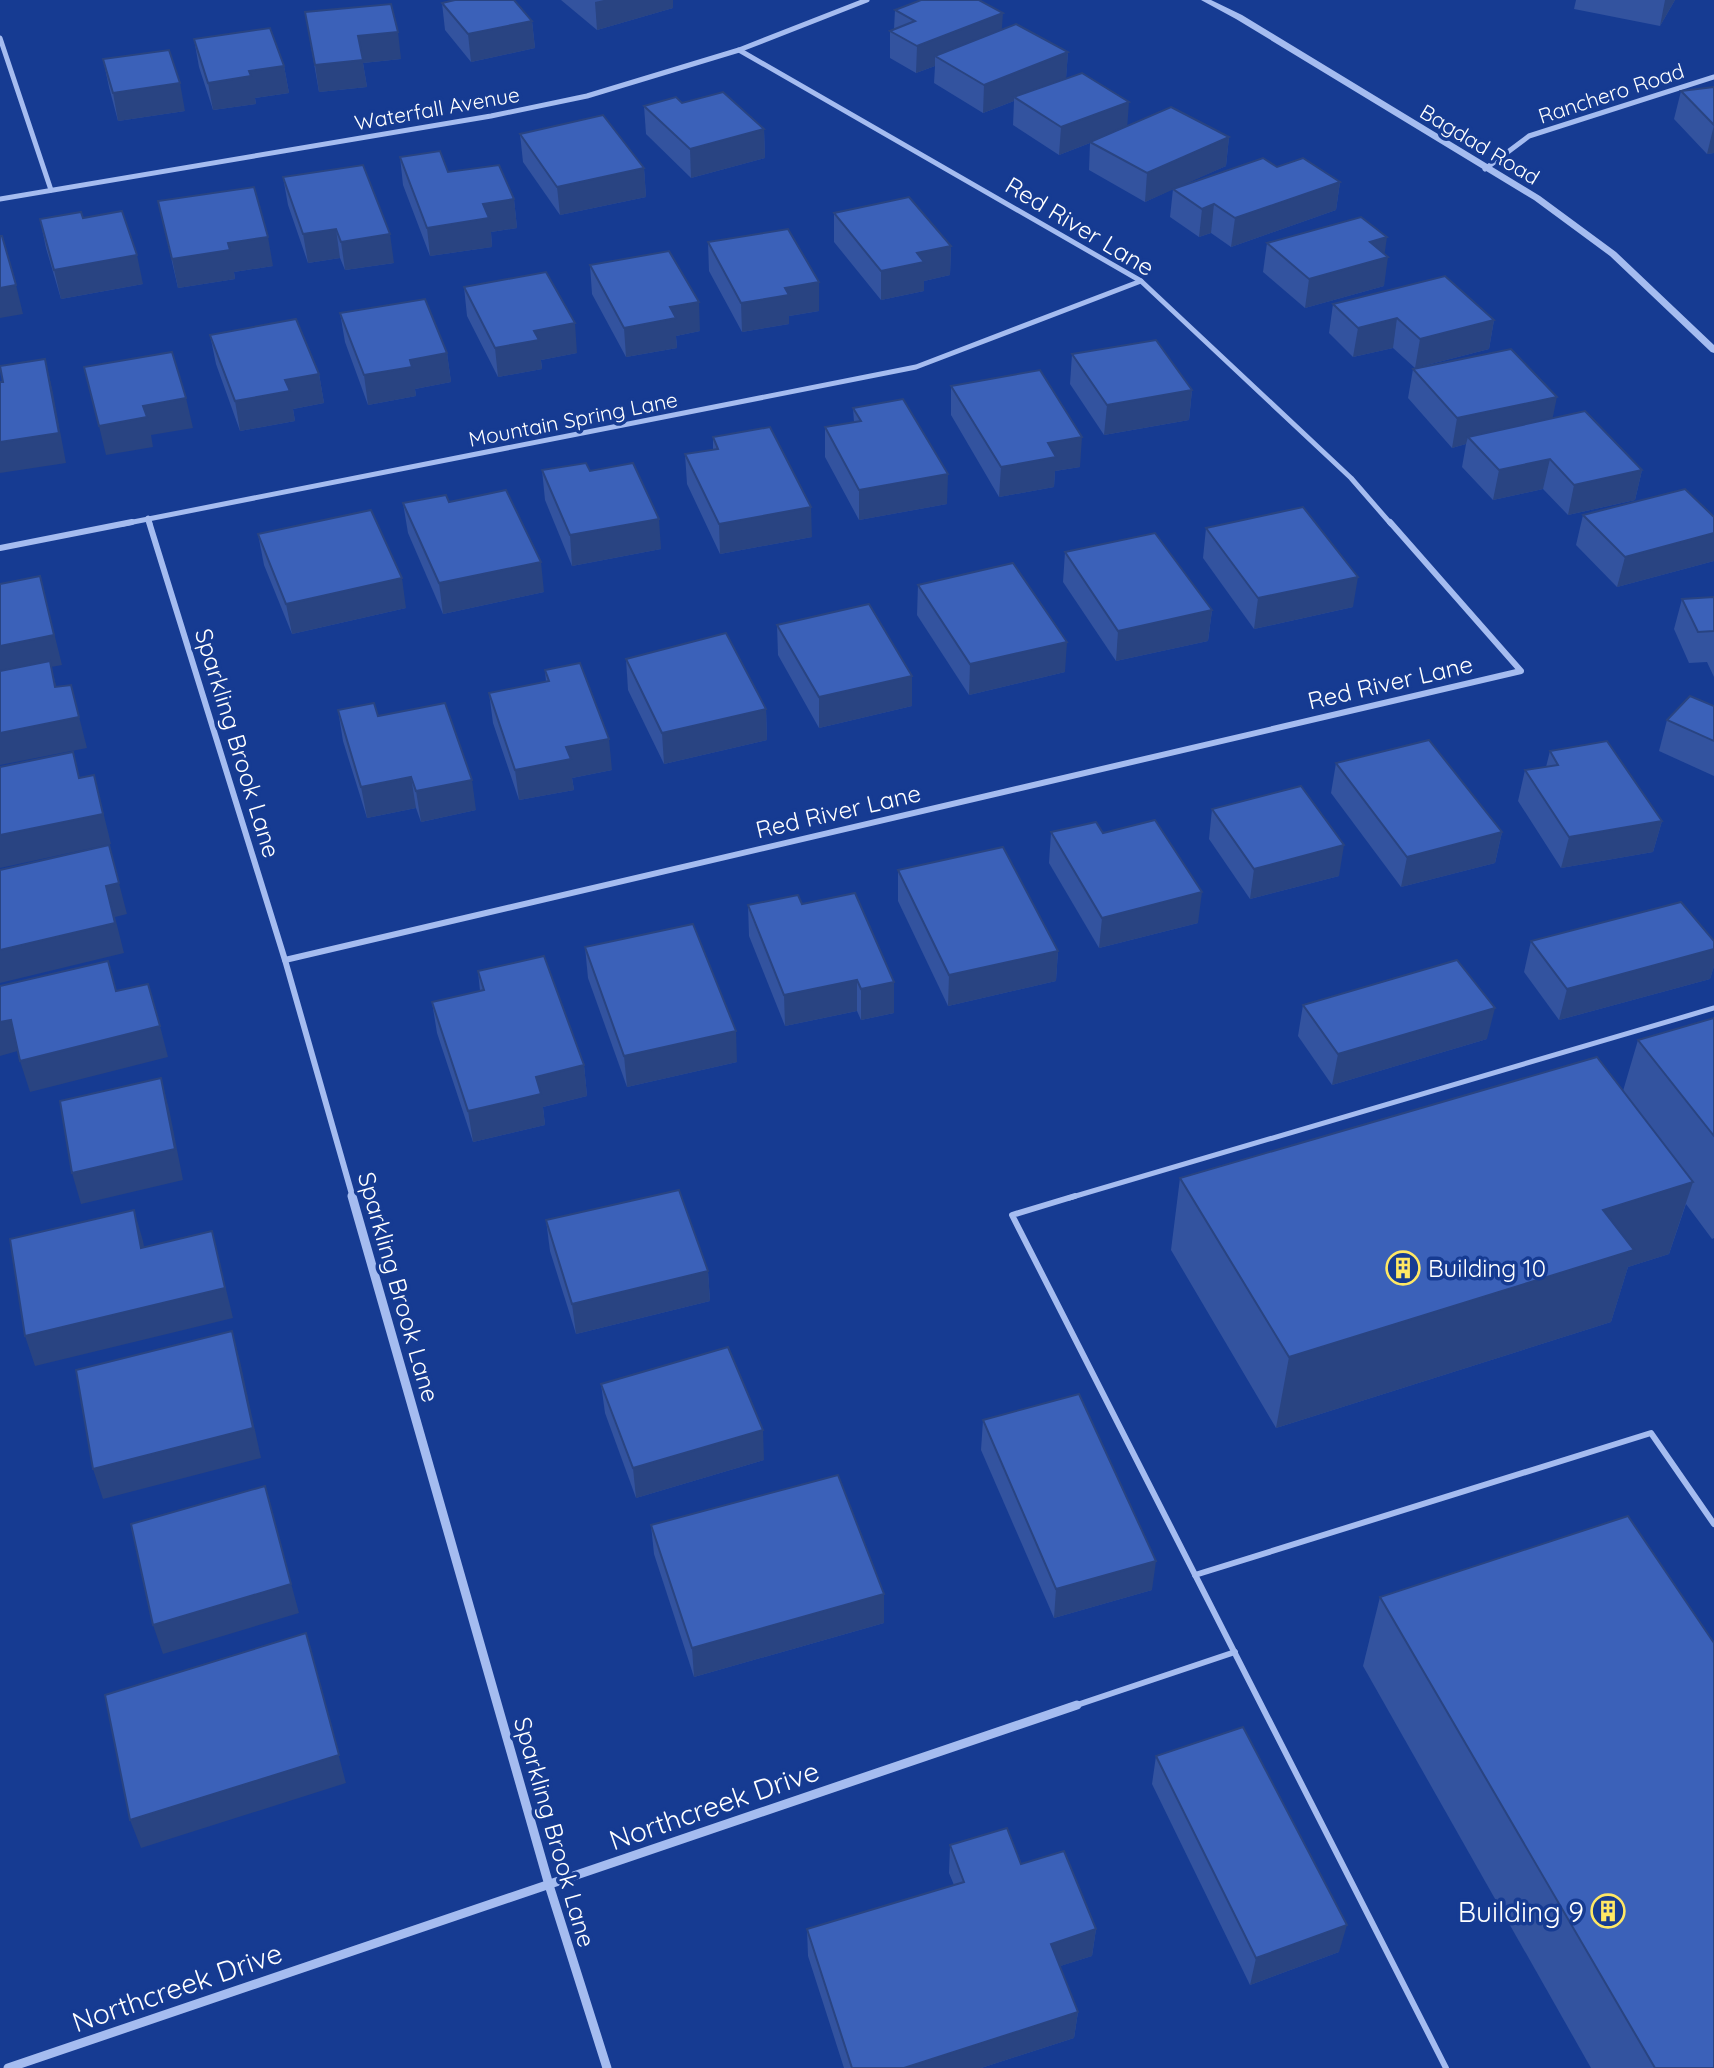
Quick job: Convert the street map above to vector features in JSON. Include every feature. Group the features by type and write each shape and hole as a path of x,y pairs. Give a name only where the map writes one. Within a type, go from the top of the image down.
{"street":[{"name":"Waterfall Avenue","path":"0,199 505,113 587,96 739,50 867,0"},
{"name":"Bagdad Road","path":"1206,0 1239,17 1485,169 1537,198 1613,254 1714,350"},
{"path":"0,38 51,190"},
{"name":"Red River Lane","path":"285,960 1521,671 1351,478 1141,281 739,50"},
{"name":"Ranchero Road","path":"1485,169 1529,136 1714,77"},
{"name":"Mountain Spring Lane","path":"0,548 916,367 1141,281"},
{"name":"Sparkling Brook Lane","path":"148,518 285,960 549,1885 607,2068"},
{"name":"Northcreek Drive","path":"8,2068 1077,1705"}],"lane":[{"path":"1446,2068 1012,1215 1714,1008"},
{"path":"1195,1575 1651,1433 1714,1524"},
{"name":"Northcreek Drive","path":"1077,1705 1235,1652"}],"building":[{"path":"455,0 514,0 532,21 468,34 442,3"},
{"path":"921,0 979,0 1003,13 917,46 890,31 915,21 895,10"},
{"path":"391,4 398,32 358,36 363,60 315,65 305,12"},
{"path":"1016,24 1068,52 984,85 935,56"},
{"path":"270,28 284,66 249,71 251,76 208,83 194,39"},
{"path":"169,50 180,83 113,93 103,59"},
{"path":"1082,73 1129,102 1061,127 1014,97"},
{"path":"1714,87 1714,125 1681,91"},
{"path":"723,92 764,129 690,149 644,106 676,97 682,103"},
{"path":"1171,107 1229,137 1147,173 1090,142"},
{"path":"603,115 644,168 557,187 520,134"},
{"path":"440,151 448,172 499,165 514,199 483,204 489,218 427,228 400,157"},
{"path":"1263,158 1277,167 1303,158 1340,182 1235,218 1214,204 1202,209 1173,189"},
{"path":"363,165 390,234 341,242 336,229 303,234 283,177"},
{"path":"254,187 268,237 228,243 230,250 172,259 158,201"},
{"path":"909,197 951,246 917,253 924,262 881,271 834,213"},
{"path":"122,211 137,255 54,270 40,219 81,212 83,218"},
{"path":"1361,217 1387,237 1370,242 1388,257 1309,279 1267,243"},
{"path":"788,229 819,282 785,288 789,295 741,303 708,242"},
{"path":"0,236 16,285 0,288"},
{"path":"669,251 699,302 670,307 676,318 624,328 590,265"},
{"path":"546,272 575,323 534,331 539,340 495,348 464,287"},
{"path":"1445,276 1494,320 1420,339 1397,318 1358,328 1333,304"},
{"path":"425,299 447,353 410,360 412,367 364,375 340,313"},
{"path":"296,319 319,374 285,380 290,391 235,401 210,335"},
{"path":"1156,340 1192,390 1107,405 1072,354"},
{"path":"1511,349 1557,397 1457,418 1413,369"},
{"path":"172,352 186,398 143,406 147,417 99,426 84,367"},
{"path":"45,359 59,433 0,442 0,382 3,382 0,366"},
{"path":"1040,370 1082,437 1048,443 1056,457 1001,467 951,386"},
{"path":"903,399 948,474 859,490 825,427 861,421 853,408"},
{"path":"1585,411 1642,470 1574,485 1550,459 1499,470 1468,437"},
{"path":"770,427 811,507 719,524 685,454 718,449 713,437"},
{"path":"586,463 590,471 633,463 659,519 570,535 542,470"},
{"path":"1685,489 1714,517 1714,533 1625,557 1583,515"},
{"path":"506,490 541,562 439,583 403,503 446,495 449,502"},
{"path":"1303,507 1358,577 1258,598 1206,528"},
{"path":"371,510 402,578 286,604 258,534"},
{"path":"1155,533 1212,610 1118,631 1065,552"},
{"path":"1013,563 1067,642 970,664 918,585"},
{"path":"40,576 54,635 0,646 0,584"},
{"path":"1714,597 1714,631 1698,632 1682,599"},
{"path":"869,604 912,676 819,697 777,625"},
{"path":"726,633 766,709 662,733 626,659"},
{"path":"50,661 55,687 71,685 79,717 0,733 0,671"},
{"path":"580,663 609,739 566,747 571,759 515,770 489,693 549,681 545,670"},
{"path":"1690,696 1714,706 1714,741 1667,720"},
{"path":"374,703 378,716 445,703 472,780 416,791 411,777 361,787 338,710"},
{"path":"1429,740 1502,832 1407,857 1336,763"},
{"path":"1607,741 1662,821 1569,837 1525,770 1558,765 1550,751"},
{"path":"73,752 79,778 94,775 103,814 0,835 0,767"},
{"path":"1301,786 1344,845 1254,869 1212,809"},
{"path":"1155,820 1202,892 1102,918 1051,832 1096,822 1103,833"},
{"path":"109,845 119,883 106,886 115,923 0,950 0,870"},
{"path":"1003,847 1058,951 949,975 898,870"},
{"path":"855,893 894,982 861,989 857,980 784,995 748,905 798,895 802,904"},
{"path":"1681,902 1714,941 1714,949 1567,989 1531,941"},
{"path":"693,924 736,1031 624,1056 585,947"},
{"path":"544,956 584,1065 536,1077 541,1094 468,1111 432,1002 484,990 478,971"},
{"path":"1457,960 1495,1008 1338,1054 1303,1005"},
{"path":"108,961 116,991 148,984 160,1026 20,1061 11,1020 0,1022 0,986"},
{"path":"1714,1018 1714,1136 1638,1040"},
{"path":"1597,1057 1693,1182 1603,1210 1634,1250 1289,1357 1180,1178"},
{"path":"161,1078 175,1149 72,1173 60,1101"},
{"path":"679,1190 708,1271 572,1304 546,1220"},
{"path":"134,1210 141,1248 212,1231 225,1288 25,1336 10,1239"},
{"path":"232,1331 253,1428 93,1469 76,1370"},
{"path":"728,1347 763,1430 633,1468 601,1384"},
{"path":"1079,1394 1156,1561 1056,1589 983,1420"},
{"path":"838,1475 884,1594 692,1648 651,1525"},
{"path":"265,1486 291,1584 153,1625 131,1524"},
{"name":"Building 9","path":"1628,1516 1714,1643 1714,2068 1655,2068 1380,1597"},
{"path":"306,1633 339,1755 130,1820 105,1695"},
{"path":"1243,1727 1347,1925 1256,1958 1156,1756"},
{"path":"1007,1828 1021,1864 1064,1851 1096,1929 1051,1944 1078,2012 904,2068 852,2068 807,1929 964,1882 950,1845"}],"place":[{"name":"Building 10","path":"1403,1268"},
{"name":"Building 9","path":"1608,1911"}]}
